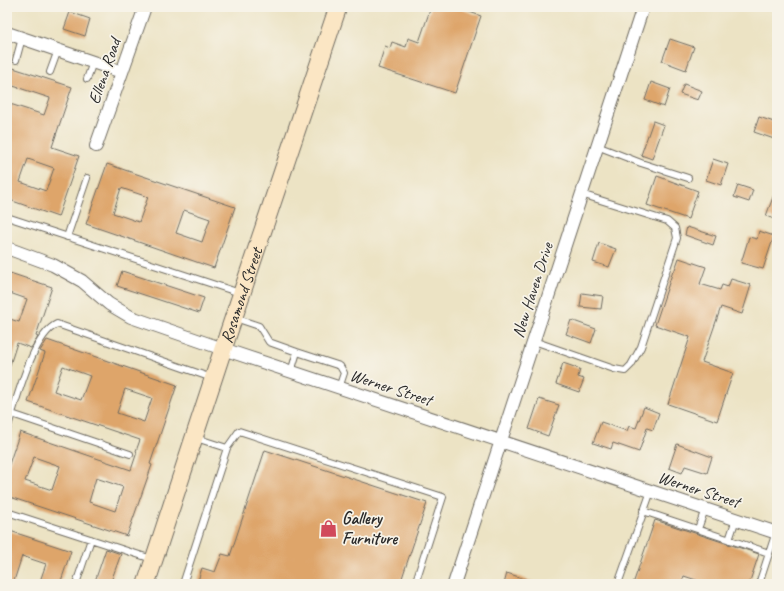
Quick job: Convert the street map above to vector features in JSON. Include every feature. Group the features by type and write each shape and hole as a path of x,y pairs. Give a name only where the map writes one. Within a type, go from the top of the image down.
{"street":[{"name":"Ellena Road","path":"96,146 145,7"},
{"name":"Rosamond Street","path":"146,584 338,7"},
{"name":"New Haven Drive","path":"454,584 643,7"},
{"path":"7,33 122,72"},
{"name":"Werner Street","path":"7,248 53,265 82,281 109,304 131,317 291,372 776,532"}],"lane":[{"path":"16,60 22,38"},
{"path":"50,72 58,50"},
{"path":"87,79 93,62"},
{"path":"597,146 640,163 688,178"},
{"path":"67,237 86,178"},
{"path":"534,341 614,369 625,371 631,365 641,347 677,238 675,228 667,221 581,194"},
{"path":"7,217 242,293"},
{"path":"234,317 259,326 269,342 340,366 344,373 339,388"},
{"path":"7,429 27,367 38,345 50,327 57,324 213,379"},
{"path":"291,372 298,352"},
{"path":"12,414 130,454"},
{"path":"183,584 227,448 239,431 444,497 415,584"},
{"path":"194,438 227,448"},
{"path":"618,584 651,491"},
{"path":"698,529 705,509"},
{"path":"644,511 769,553"},
{"path":"7,512 154,559"},
{"path":"729,540 736,519"},
{"path":"759,584 776,532"},
{"path":"76,584 91,539"}],"building":[{"path":"431,7 455,7 481,16 455,93 378,68 385,46 390,48 392,42 406,47 408,38 419,42"},
{"path":"70,12 90,19 85,36 64,29"},
{"path":"670,39 694,47 686,70 662,61"},
{"path":"7,66 72,87 52,147 79,156 58,217 7,199 7,103 44,115 50,98 7,84","holes":["28,159 54,168 46,191 20,182"]},
{"path":"651,82 670,89 664,107 645,100"},
{"path":"684,84 702,91 698,100 680,94"},
{"path":"759,117 777,123 777,140 754,132"},
{"path":"653,121 664,125 652,159 641,155"},
{"path":"713,159 728,164 721,185 706,180"},
{"path":"107,164 235,207 214,268 86,224","holes":["121,188 148,197 139,222 113,213","184,210 210,219 202,242 176,233"]},
{"path":"657,176 698,191 688,219 647,205"},
{"path":"738,185 753,190 749,202 734,197"},
{"path":"777,189 777,220 766,216"},
{"path":"687,227 716,236 713,245 685,235"},
{"path":"759,231 774,236 763,269 741,263 749,237 757,239"},
{"path":"599,243 616,249 609,267 593,262"},
{"path":"679,258 706,267 700,284 720,290 722,285 728,287 731,279 751,285 742,314 721,307 702,362 733,373 717,421 668,404 690,337 655,325 673,271 674,272"},
{"path":"122,271 204,298 199,313 117,286"},
{"path":"7,272 52,287 36,336 38,337 31,348 17,343 9,368 7,368 7,318 19,322 27,299 7,292"},
{"path":"582,293 603,296 601,309 580,307"},
{"path":"571,320 596,329 591,343 566,334"},
{"path":"47,340 177,385 150,464 152,465 127,536 7,496 7,470 20,432 131,470 140,440 28,402 45,353 40,351","holes":["63,366 90,376 81,400 54,391","125,389 152,398 144,422 117,413","34,457 60,466 52,490 25,481","96,478 123,487 115,511 89,502"]},
{"path":"563,363 580,369 578,377 584,379 579,392 556,384"},
{"path":"539,399 559,405 548,436 529,429"},
{"path":"644,407 659,413 653,430 647,428 639,452 613,443 611,449 593,443 601,422 627,431 629,426 636,428"},
{"path":"677,444 712,457 707,473 685,466 682,473 669,468"},
{"name":"Gallery Furniture","path":"265,450 427,503 400,584 197,584 202,568 215,572 222,554 230,556"},
{"path":"655,520 759,554 749,584 708,584 684,576 681,584 633,584"},
{"path":"10,531 71,551 60,584 39,584 46,564 22,556 13,584 7,584 7,541"},
{"path":"106,549 121,554 110,584 94,584"},
{"path":"507,573 534,582 534,584 504,584"}],"place":[{"name":"Gallery Furniture","path":"329,528"}]}
